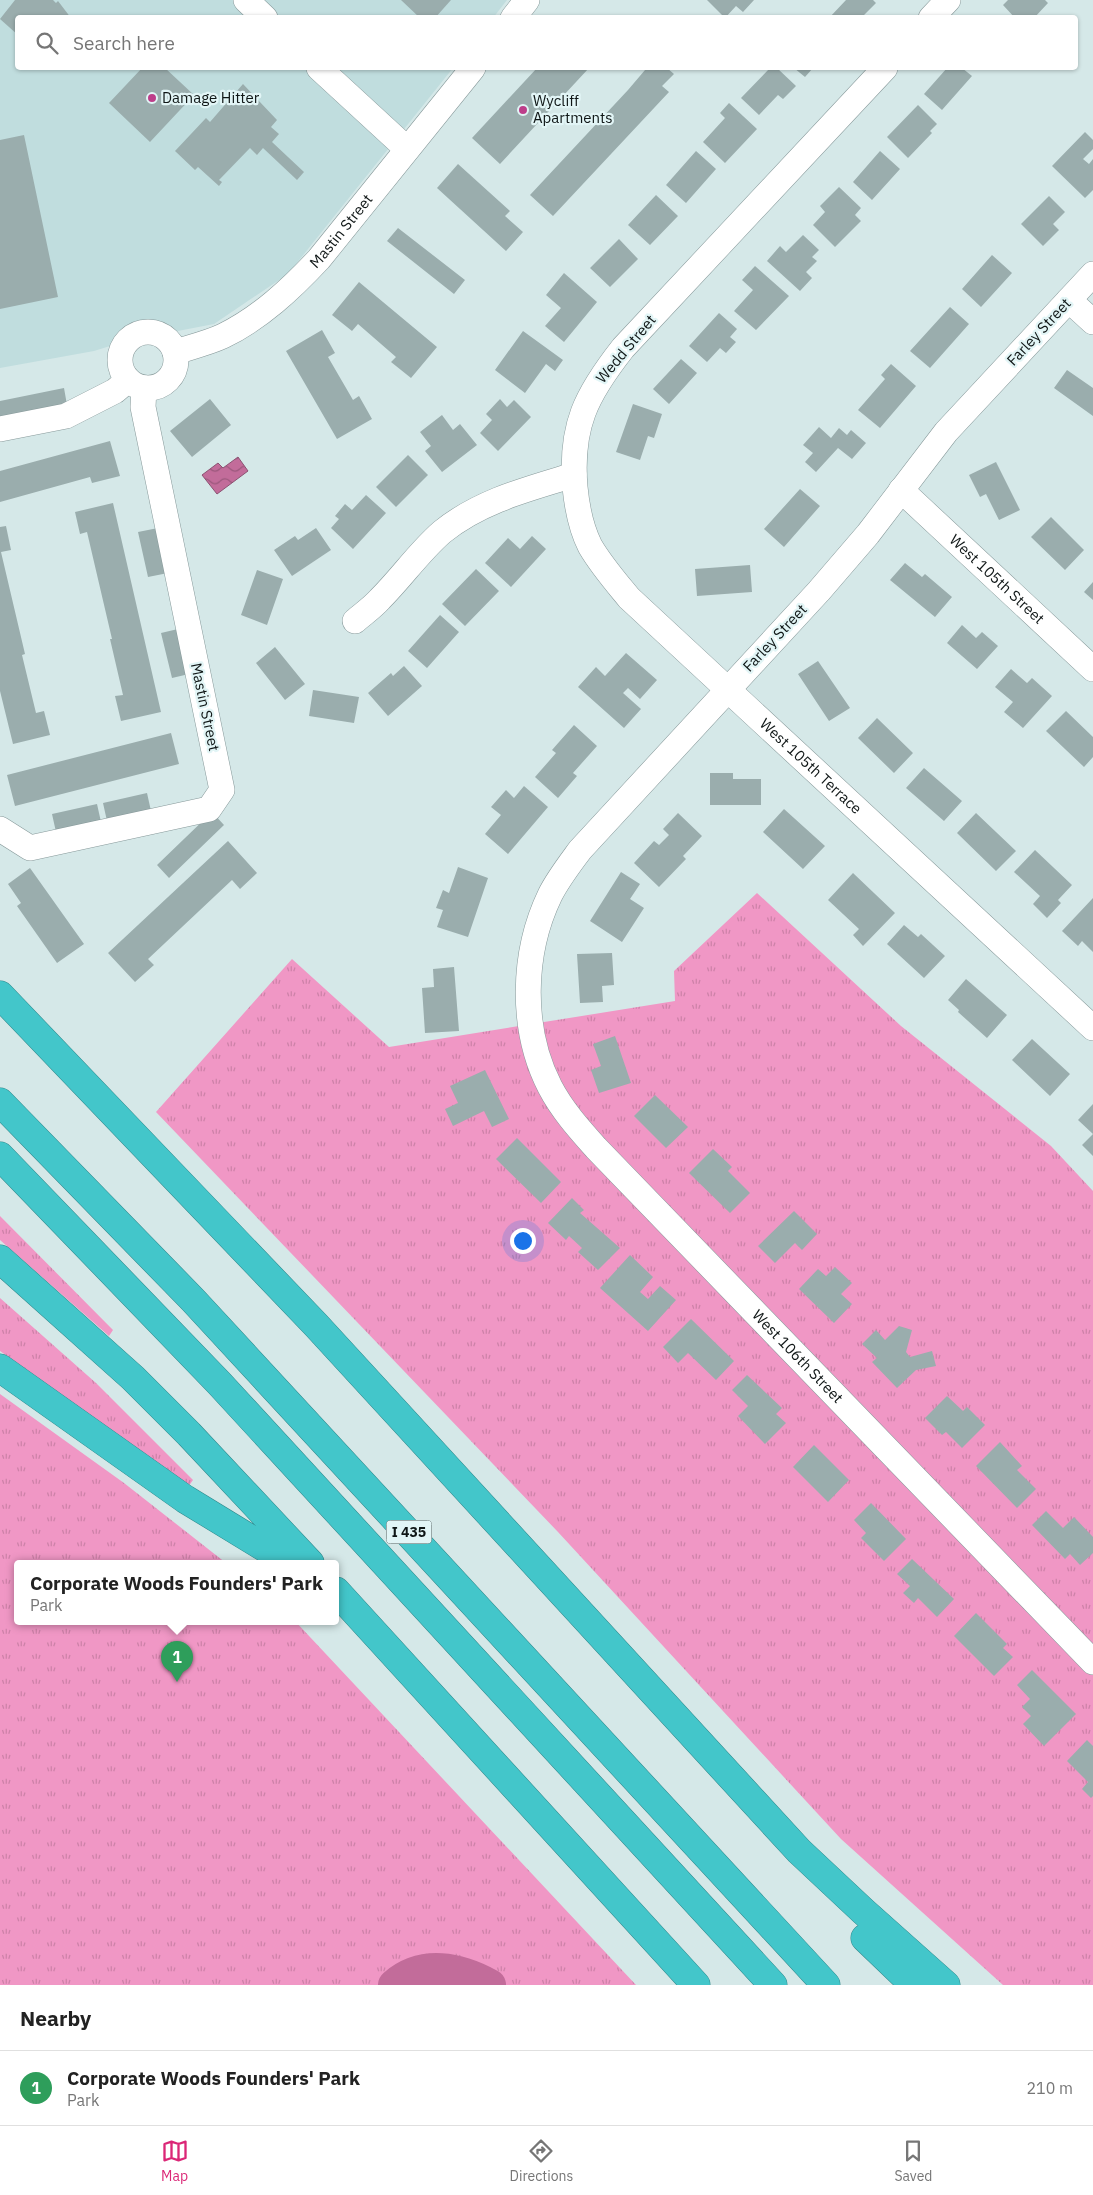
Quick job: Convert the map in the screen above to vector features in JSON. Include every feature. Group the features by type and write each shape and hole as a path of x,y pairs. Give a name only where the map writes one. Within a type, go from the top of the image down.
{"highway":[{"path":"0,995 323,1332 799,1851 946,1985"},
{"path":"0,1020 24,1042 83,1081"},
{"name":"I 435","path":"0,1102 194,1300 818,1977"},
{"name":"I 435","path":"0,1156 219,1383 773,1985"},
{"path":"0,1259 133,1378 189,1434 307,1560"},
{"path":"0,1368 185,1499 285,1560"},
{"path":"339,1594 696,1985"},
{"path":"799,1851 830,1904 914,1985"},
{"path":"818,1977 833,1985"}],"street":[{"path":"246,0 262,15"},
{"path":"515,15 527,0"},
{"path":"935,15 948,0"},
{"path":"321,70 407,149"},
{"name":"Mastin Street","path":"175,352 223,336 263,311 297,283 319,259 470,70"},
{"name":"Wedd Street","path":"574,475 573,448 579,421 602,374 623,348 883,70"},
{"name":"Farley Street","path":"532,1033 528,1000 529,966 537,928 551,893 580,850 825,584 868,534 946,432 1093,274"},
{"path":"1069,300 1093,322"},
{"path":"0,429 66,416 115,391 136,384 162,384 174,370 175,352 165,337 147,331 130,337 120,353 122,372 136,384"},
{"name":"Mastin Street","path":"0,829 30,848 209,809 222,790 143,407 136,384"},
{"path":"354,621 380,599 414,558 443,532 474,511 508,495 574,475"},
{"name":"West 105th Terrace","path":"574,475 580,520 589,544 602,566 629,598 1093,1028"},
{"name":"West 105th Street","path":"901,490 1093,669"},
{"name":"West 106th Street","path":"532,1033 540,1064 550,1088 569,1118 1093,1662"}],"shaded area":[{"path":"0,0 507,0 495,15 15,15 15,70 451,70 288,274 214,324 126,341 94,351 0,368"}],"green space":[{"path":"757,893 901,1026 1051,1146 1093,1191 1093,1985 1003,1985 841,1839 558,1532 156,1112 292,959 389,1047 675,1001 674,971"},
{"path":"0,1216 113,1330 109,1336 0,1240"},
{"path":"0,1298 96,1383 193,1480 188,1487 0,1351"},
{"path":"0,1394 124,1483 222,1560 14,1560 14,1625 299,1625 636,1985 0,1985"}],"water":[{"path":"238,457 248,471 217,494 202,475 218,463 223,468"}],"building":[{"path":"15,0 53,0 56,3 58,1 69,15 15,15 15,32 0,19"},
{"path":"401,0 451,0 438,15 417,15"},
{"path":"707,0 754,0 743,12 736,6 728,15 722,15"},
{"path":"846,0 873,0 876,3 864,15 832,15"},
{"path":"1008,0 1045,0 1048,3 1037,15 1012,15 1003,5"},
{"path":"140,70 167,70 194,95 150,142 109,103"},
{"name":"Wycliff Apartments","path":"535,70 587,70 500,164 472,138"},
{"path":"645,70 669,70 674,74 662,86 669,92 553,216 530,195"},
{"path":"768,70 779,70 796,86 783,99 778,95 759,115 741,98"},
{"path":"796,70 811,70 805,77"},
{"path":"945,70 964,70 972,76 942,110 924,94"},
{"path":"243,84 277,120 271,127 279,134 272,142 304,172 297,180 263,148 257,155 250,148 219,180 222,182 219,186 198,167 195,170 175,151 206,118 210,122"},
{"path":"729,103 757,129 725,163 703,142 725,118 720,113"},
{"path":"918,105 937,124 930,131 932,133 908,158 887,137"},
{"path":"1085,132 1093,140 1093,149 1083,159 1089,164 1093,159 1093,190 1085,198 1052,166"},
{"path":"24,135 58,297 0,309 0,140"},
{"path":"696,151 716,169 686,203 666,185"},
{"path":"880,151 900,169 872,200 853,182"},
{"path":"458,164 510,211 505,216 523,232 506,251 437,188"},
{"path":"839,187 861,208 855,215 861,221 835,247 813,225 825,212 820,206"},
{"path":"656,195 678,216 650,245 628,225"},
{"path":"1049,196 1065,212 1053,224 1059,230 1043,246 1021,224"},
{"path":"398,228 465,280 454,294 387,241"},
{"path":"803,235 819,250 812,257 817,261 806,272 812,278 800,291 767,261 780,246 786,252"},
{"path":"619,239 638,259 610,287 590,268"},
{"path":"992,255 1012,273 981,307 962,289"},
{"path":"755,266 789,296 756,330 734,311 753,290 742,280"},
{"path":"564,273 597,302 564,342 545,326 561,308 546,295"},
{"path":"359,282 437,347 411,378 391,362 396,357 358,324 352,331 332,315"},
{"path":"950,307 969,324 930,368 910,351"},
{"path":"719,313 737,329 730,337 736,342 726,353 720,348 707,362 689,346"},
{"path":"322,330 335,353 328,357 353,400 359,396 372,419 337,439 286,351"},
{"path":"523,331 563,360 555,371 546,364 525,393 495,370"},
{"path":"681,359 697,373 669,404 653,389"},
{"path":"891,364 916,386 880,428 858,410 885,379 881,375"},
{"path":"1067,370 1093,388 1093,416 1054,388"},
{"path":"64,388 67,405 0,419 0,401"},
{"path":"210,399 231,425 192,457 170,431"},
{"path":"500,399 507,407 514,400 531,417 498,451 480,433 492,420 486,414"},
{"path":"633,404 662,414 654,438 648,436 640,460 616,452"},
{"path":"442,415 453,430 460,424 477,445 442,472 425,451 431,446 420,432"},
{"path":"819,427 831,438 839,428 847,435 851,430 866,443 852,459 838,448 816,472 805,462 813,453 803,445"},
{"path":"110,441 120,476 92,483 90,477 0,502 0,471"},
{"path":"408,455 428,475 396,507 376,487"},
{"path":"996,462 1020,510 999,520 986,494 980,497 969,475"},
{"path":"800,489 820,506 784,547 764,529"},
{"path":"366,495 386,513 353,549 331,528 339,519 335,516 345,504 352,510"},
{"path":"113,503 161,712 121,721 115,696 123,695 110,639 112,639 87,532 80,534 75,512"},
{"path":"1051,517 1084,550 1065,570 1031,537"},
{"path":"6,526 11,550 1,552 25,654 22,655 36,713 44,711 50,735 13,744 0,691 0,527"},
{"path":"158,528 168,573 148,577 138,532"},
{"path":"316,528 331,550 292,576 274,550 295,536 298,540"},
{"path":"532,536 546,549 511,587 485,563 508,538 520,549"},
{"path":"905,563 922,577 925,574 952,597 935,617 890,580"},
{"path":"750,565 752,592 697,596 695,569"},
{"path":"476,569 499,591 465,626 442,604"},
{"path":"257,570 283,579 267,625 241,615"},
{"path":"1093,582 1093,600 1084,592"},
{"path":"440,615 459,632 427,668 408,651"},
{"path":"962,625 976,638 982,632 998,646 977,669 947,643"},
{"path":"178,629 189,674 172,678 161,633"},
{"path":"275,647 305,684 285,700 256,663"},
{"path":"626,653 657,680 640,699 628,688 623,693 641,709 624,728 578,687 596,667 605,676"},
{"path":"818,661 850,708 829,721 798,674"},
{"path":"404,666 422,686 388,716 368,693 391,673 393,676"},
{"path":"1011,669 1027,683 1032,678 1052,696 1023,728 1004,712 1013,702 995,687"},
{"path":"313,690 359,697 354,723 309,716"},
{"path":"1066,711 1093,737 1093,757 1084,767 1046,731"},
{"path":"877,718 913,753 894,773 858,738"},
{"path":"574,725 597,746 573,773 577,776 558,798 535,777 556,753 552,750"},
{"path":"171,733 179,764 15,806 7,775"},
{"path":"924,768 962,801 944,821 906,788"},
{"path":"710,773 733,773 733,779 761,779 761,805 710,805"},
{"path":"524,786 548,807 508,854 485,834 501,815 491,807 506,790 514,798"},
{"path":"147,793 151,811 107,821 103,803"},
{"path":"97,804 101,822 56,832 52,814"},
{"path":"784,809 825,846 803,869 763,832"},
{"path":"212,812 224,825 169,878 157,865"},
{"path":"678,813 702,836 683,856 686,859 659,887 634,863 654,841 659,845 669,835 663,829"},
{"path":"976,813 1016,851 996,871 957,833"},
{"path":"228,841 257,873 240,889 232,880 148,959 154,965 135,982 108,953"},
{"path":"1035,850 1072,885 1058,900 1061,903 1047,918 1033,904 1040,896 1014,872"},
{"path":"458,867 488,878 468,937 437,927 443,910 436,908 443,890 449,893"},
{"path":"30,868 84,944 57,963 17,906 21,903 8,884"},
{"path":"621,872 640,884 630,899 644,908 622,942 590,921"},
{"path":"853,873 895,913 863,946 853,935 859,929 828,900"},
{"path":"1093,898 1093,952 1082,941 1078,946 1062,931"},
{"path":"904,925 918,937 921,934 945,956 924,978 887,944"},
{"path":"612,953 614,985 602,986 603,1002 580,1003 577,954"},
{"path":"454,967 459,1031 425,1033 422,988 434,987 433,969"},
{"path":"966,979 1007,1015 987,1038 958,1012 959,1010 948,1000"},
{"path":"615,1036 631,1083 599,1093 591,1070 601,1066 593,1044"},
{"path":"1032,1039 1070,1074 1050,1096 1012,1060"},
{"path":"485,1070 509,1119 492,1127 484,1111 453,1126 445,1109 458,1103 450,1086"},
{"path":"655,1095 688,1127 666,1148 634,1116"},
{"path":"1093,1104 1093,1134 1078,1120"},
{"path":"1093,1134 1093,1156 1082,1145"},
{"path":"517,1138 561,1182 541,1203 496,1159"},
{"path":"713,1149 732,1167 728,1171 750,1193 730,1213 689,1173"},
{"path":"572,1198 584,1210 580,1213 620,1248 598,1270 578,1252 582,1248 569,1236 566,1240 548,1223"},
{"path":"794,1211 817,1234 802,1250 795,1243 775,1263 758,1246"},
{"path":"630,1255 653,1277 640,1292 648,1299 660,1286 676,1300 648,1331 600,1288"},
{"path":"835,1267 852,1283 841,1294 852,1304 834,1323 799,1289 818,1269 826,1276"},
{"path":"691,1319 734,1361 716,1380 688,1353 678,1363 663,1347"},
{"path":"899,1326 912,1330 906,1352 910,1357 932,1351 936,1366 916,1370 897,1388 872,1362 877,1358 862,1344 876,1330 885,1340"},
{"path":"747,1375 782,1408 776,1414 786,1423 765,1444 738,1416 748,1406 732,1390"},
{"path":"947,1396 963,1411 967,1407 985,1425 962,1448 946,1432 942,1435 925,1418"},
{"path":"1000,1442 1022,1466 1017,1470 1036,1489 1017,1508 976,1466"},
{"path":"814,1445 849,1480 828,1502 793,1467"},
{"path":"871,1503 906,1539 884,1561 861,1538 866,1533 854,1520"},
{"path":"1046,1511 1063,1528 1074,1517 1093,1537 1093,1553 1080,1565 1070,1554 1065,1559 1032,1525"},
{"path":"912,1559 954,1599 937,1617 918,1598 914,1603 903,1593 910,1586 897,1574"},
{"path":"976,1613 1007,1644 1003,1648 1013,1657 994,1676 954,1636"},
{"path":"1032,1670 1076,1714 1044,1746 1023,1724 1031,1716 1022,1707 1030,1699 1017,1685"},
{"path":"1087,1740 1093,1746 1093,1796 1091,1798 1082,1789 1088,1782 1067,1761"}],"waterway":[{"path":"394,1985 405,1977 417,1972 441,1969 466,1974 490,1985"}],"place":[{"name":"Damage Hitter","path":"152,98"},
{"name":"Wycliff Apartments","path":"523,110"},
{"name":"Corporate Woods Founders' Park","path":"177,1682"}]}
